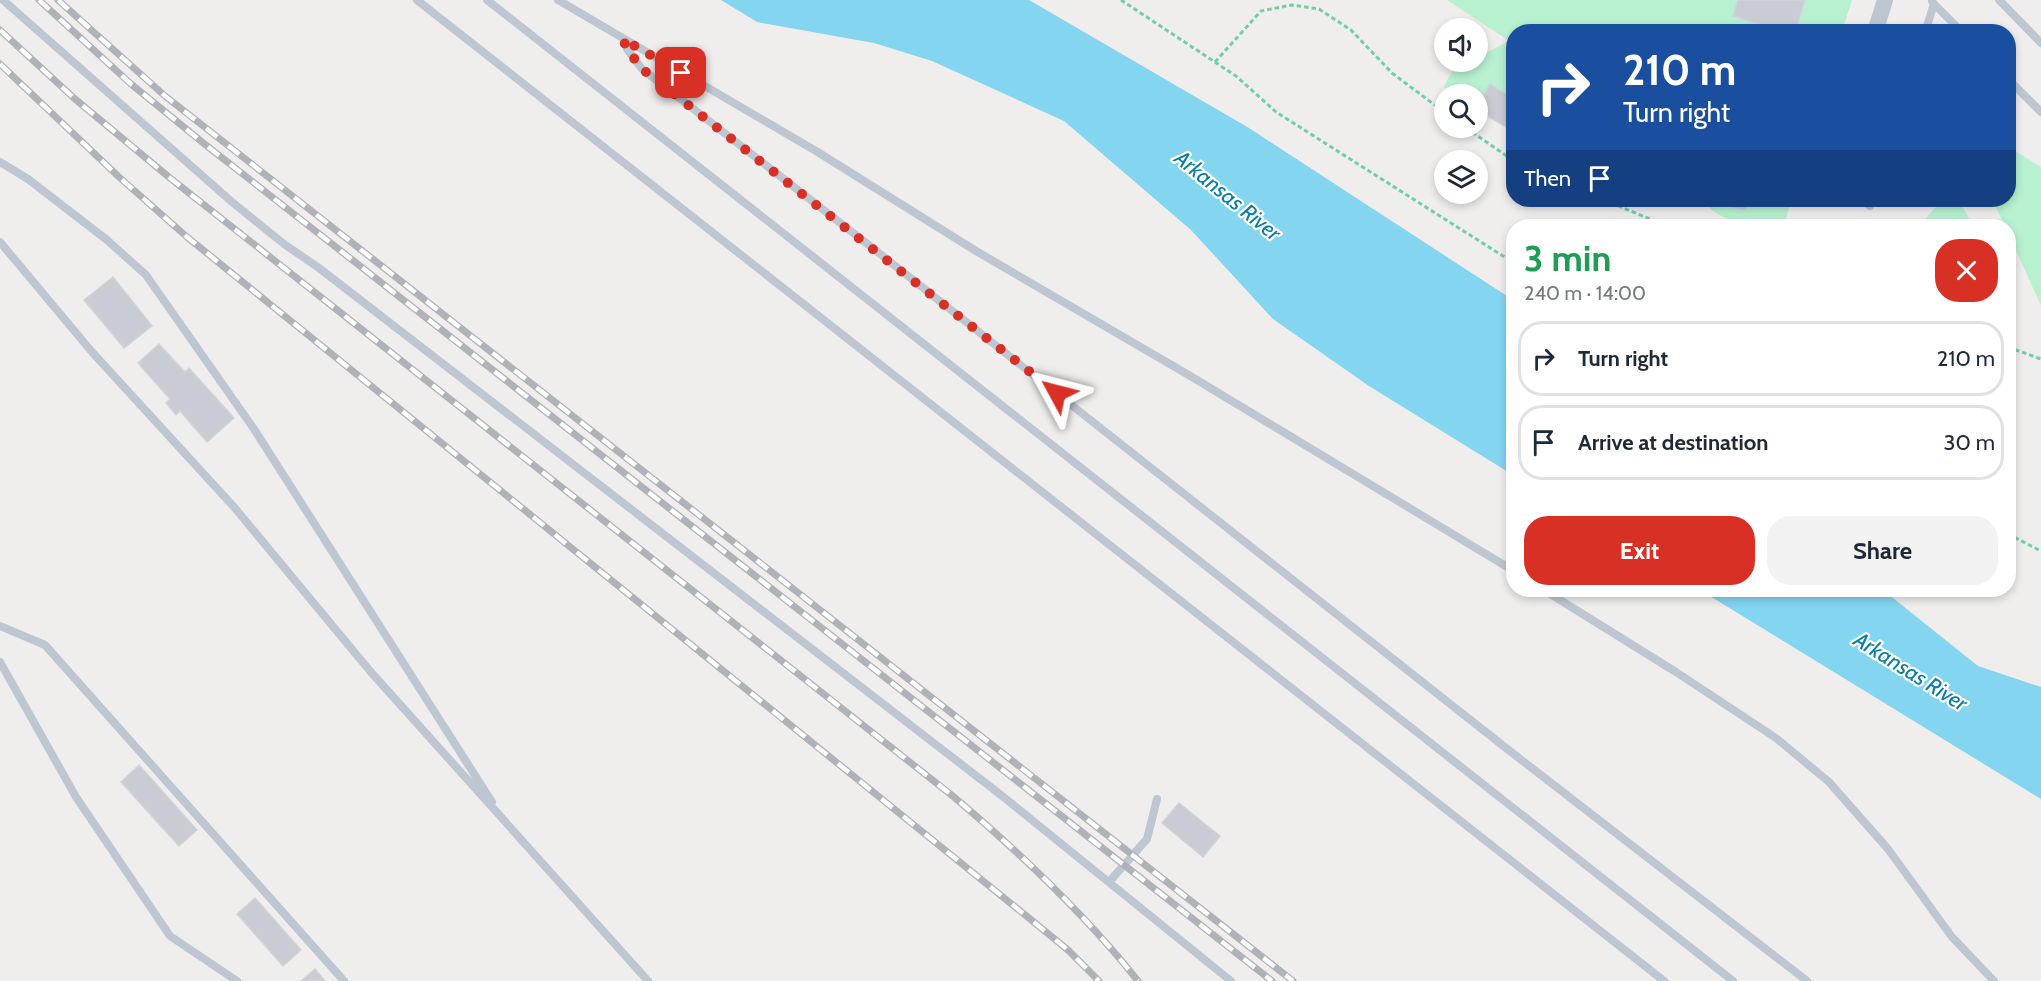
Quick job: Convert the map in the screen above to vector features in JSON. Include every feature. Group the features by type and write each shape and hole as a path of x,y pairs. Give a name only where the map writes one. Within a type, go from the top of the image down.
{"street":[{"path":"1878,24 1885,0"}],"lane":[{"path":"3,0 231,202 982,781 1231,981"},
{"path":"417,0 1664,981"},
{"path":"488,0 1733,981"},
{"path":"558,0 816,151 976,251 1187,374 1506,566"},
{"path":"1999,0 2041,43"},
{"path":"1927,24 1932,2"},
{"path":"1932,2 1954,24"},
{"path":"623,39 627,49 642,69 908,275 1515,756 1807,981"},
{"path":"2016,87 2041,112"},
{"path":"0,162 28,179 107,240 146,275 254,429 505,822"},
{"path":"0,242 92,352 234,507 370,671 648,981"},
{"path":"1555,597 1776,738 1829,782 1888,849 1952,936 1994,981"},
{"path":"0,626 45,645 344,981"},
{"path":"0,662 76,797 170,936 237,981"},
{"path":"1109,882 1147,839 1157,799"}],"path":[{"path":"1121,0 1236,76 1276,112 1506,258"},
{"path":"1215,62 1262,11 1292,5 1319,9 1351,30 1392,73 1434,104"},
{"path":"1480,138 1506,157"},
{"path":"1621,207 1650,219"},
{"path":"2016,350 2041,359"},
{"path":"2016,538 2041,551"}],"green space":[{"path":"1447,0 1852,0 1844,24 1506,24 1506,39 1488,27 1488,18 1474,18"},
{"path":"1506,43 1506,128 1488,116 1488,84 1445,84 1452,72 1488,72 1488,52"},
{"path":"2016,151 2041,167 2041,306 2016,251 2016,219 2002,219 1996,207 2016,207"},
{"path":"1709,207 1789,207 1786,219 1730,219"},
{"path":"1936,207 1963,207 1969,219 1925,219"}],"water":[{"name":"Arkansas River","path":"721,0 1029,0 1249,128 1506,295 1506,471 1369,386 1273,319 1191,230 1064,121 932,61 874,43 757,22"},
{"name":"Arkansas River","path":"1711,597 1892,597 1978,666 2041,687 2041,799"}],"building":[{"path":"1738,0 1805,0 1798,24 1760,24 1733,16"},
{"path":"1490,84 1506,94 1506,127 1488,116"},
{"path":"113,277 152,326 124,348 84,300"},
{"path":"159,344 185,372 189,368 234,418 207,442 180,411 176,415 166,403 170,399 138,363"},
{"path":"139,765 197,830 179,846 121,782"},
{"path":"1179,803 1220,836 1203,857 1162,823"},
{"path":"255,898 301,950 283,966 237,914"},
{"path":"315,969 325,981 301,981"}],"railway":[{"path":"39,0 131,84 207,146 1272,981"},
{"path":"58,0 165,96 1293,981"},
{"path":"0,30 75,99 170,178 954,797 1050,885 1096,931 1138,981"},
{"path":"0,64 119,177 187,237 1024,914 1068,950 1099,981"}],"route":[{"path":"681,73 623,39 627,49 642,69 1057,393"}]}
